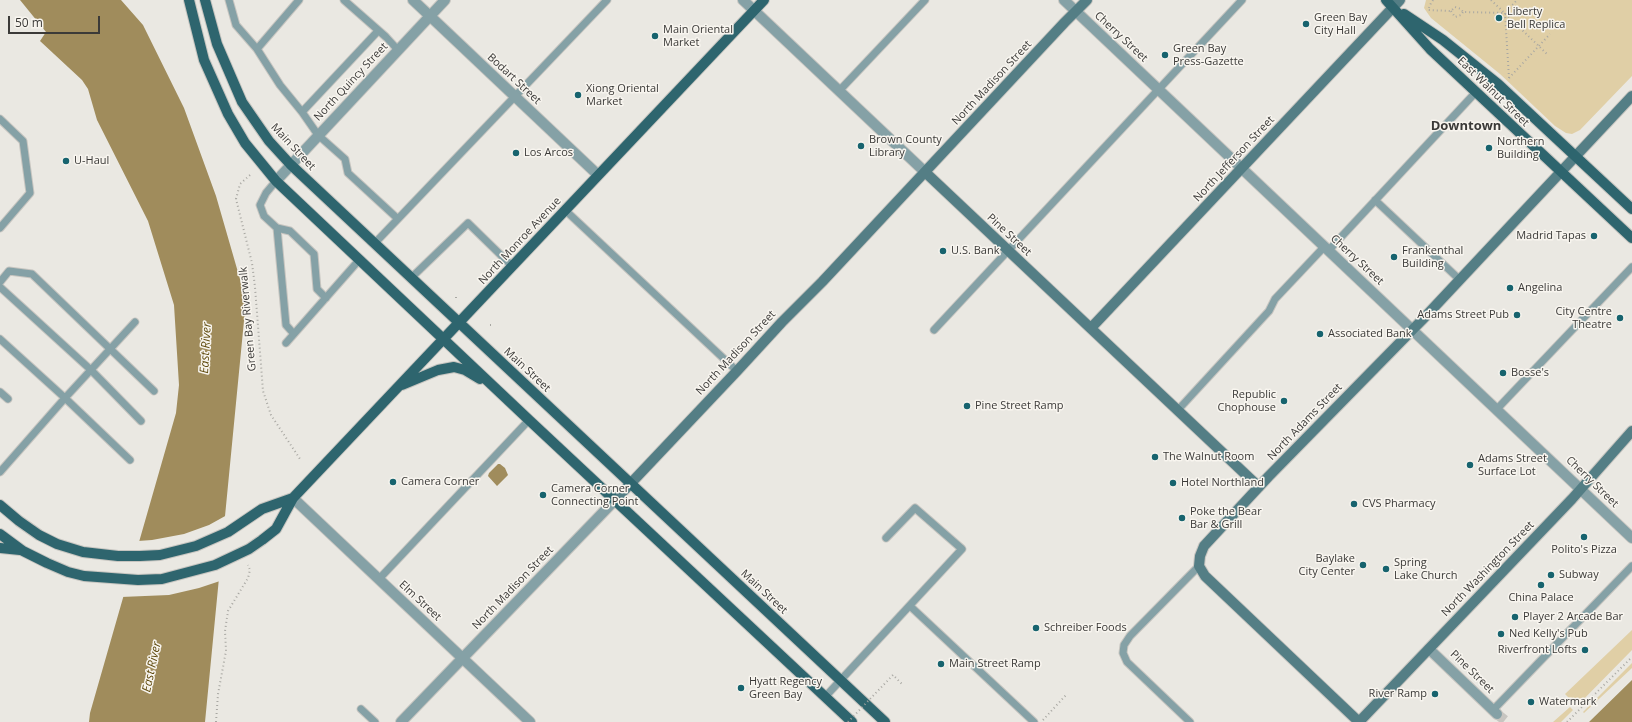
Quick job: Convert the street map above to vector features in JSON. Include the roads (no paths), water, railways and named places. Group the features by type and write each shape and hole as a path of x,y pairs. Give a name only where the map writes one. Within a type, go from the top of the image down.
{"main road":[{"path":"189,0 204,60 228,114 245,143 276,181 360,259 528,420 852,722"},
{"name":"Main Street","path":"206,0 217,44 242,102 269,141 290,164 885,722"},
{"name":"North Monroe Avenue","path":"293,498 764,0"},
{"name":"East Walnut Street","path":"1386,0 1397,4 1498,84 1632,209"},
{"name":"East Walnut Street","path":"1397,4 1417,36 1632,238"},
{"path":"398,386 438,370 454,367 465,370 494,387"},
{"path":"0,505 39,535 57,544 83,552 118,556 140,556 196,546 228,532 262,509 293,498"},
{"path":"0,534 23,551 47,564 68,572 84,576 114,579 162,579 224,562 253,546 276,528 293,498"},
{"path":"0,548 23,551"}],"street":[{"name":"Bodart Street","path":"413,0 598,175"},
{"name":"North Quincy Street","path":"276,181 290,164 445,0"},
{"name":"Pine Street","path":"743,0 1259,487"},
{"name":"Cherry Street","path":"1064,0 1581,488 1632,538"},
{"name":"North Madison Street","path":"401,722 738,371 779,325 822,282 1064,22 1087,0"},
{"name":"North Jefferson Street","path":"1091,328 1397,4"},
{"name":"North Adams Street","path":"1199,566 1200,556 1204,546 1259,487 1460,280 1632,96"},
{"name":"North Washington Street","path":"1359,722 1581,488 1632,431"},
{"name":"Elm Street","path":"293,498 530,722"},
{"path":"1199,566 1205,576 1359,722"},
{"name":"Pine Street","path":"1429,648 1494,710"}],"lane":[{"path":"229,0 236,25 257,49 280,85 318,135 345,159 348,173 398,219"},
{"path":"257,49 299,0"},
{"path":"344,0 398,50"},
{"path":"374,244 607,0"},
{"path":"839,90 925,0"},
{"path":"934,330 1242,0"},
{"path":"302,112 378,31"},
{"path":"1177,411 1269,311 1275,299 1375,200 1476,92"},
{"path":"0,119 23,141 30,193 0,228"},
{"path":"276,181 260,205 264,216 277,228 290,231 314,254 317,289 326,298"},
{"path":"1375,200 1460,280"},
{"path":"565,210 738,371"},
{"path":"411,278 468,223 512,266"},
{"path":"277,228 286,325 294,334"},
{"path":"286,343 360,259"},
{"path":"1497,409 1632,267"},
{"path":"0,282 9,271 32,274 154,391"},
{"path":"0,287 91,370 141,421"},
{"path":"0,472 135,322"},
{"path":"0,338 130,460"},
{"path":"0,392 8,399"},
{"path":"379,579 528,420"},
{"path":"825,697 962,549 915,508 886,538"},
{"path":"1190,722 1127,662 1123,653 1124,645 1130,636 1199,566"},
{"path":"1494,710 1632,566"},
{"path":"910,606 1034,722"},
{"path":"361,709 375,722"}],"water":[{"name":"East River","path":"20,0 121,0 143,25 184,108 216,196 246,300 205,722 89,722 90,713 176,413 179,385 174,305 148,221 97,120 88,89 82,80 40,41 46,32"},
{"path":"498,464 505,468 508,475 497,486 488,476"},
{"path":"1632,680 1632,722 1589,722"}],"tunnel":[{"path":"1497,714 1507,722"}],"place":[{"name":"Liberty Bell Replica","path":"1499,18"},
{"name":"Green Bay City Hall","path":"1306,24"},
{"name":"Main Oriental Market","path":"655,36"},
{"name":"Green Bay Press-Gazette","path":"1165,55"},
{"name":"Xiong Oriental Market","path":"578,95"},
{"name":"Brown County Library","path":"861,146"},
{"name":"Northern Building","path":"1489,148"},
{"name":"Los Arcos","path":"516,153"},
{"name":"U-Haul","path":"66,161"},
{"name":"Madrid Tapas","path":"1594,236"},
{"name":"U.S. Bank","path":"943,251"},
{"name":"Frankenthal Building","path":"1394,257"},
{"name":"Angelina","path":"1510,288"},
{"name":"Adams Street Pub","path":"1517,315"},
{"name":"City Centre Theatre","path":"1620,318"},
{"name":"Associated Bank","path":"1320,334"},
{"name":"Bosse's","path":"1503,373"},
{"name":"Republic Chophouse","path":"1284,401"},
{"name":"Pine Street Ramp","path":"967,406"},
{"name":"The Walnut Room","path":"1155,457"},
{"name":"Adams Street Surface Lot","path":"1470,465"},
{"name":"Camera Corner","path":"393,482"},
{"name":"Hotel Northland","path":"1173,483"},
{"name":"Camera Corner Connecting Point","path":"543,495"},
{"name":"CVS Pharmacy","path":"1354,504"},
{"name":"Poke the Bear Bar & Grill","path":"1182,518"},
{"name":"Polito's Pizza","path":"1584,537"},
{"name":"Baylake City Center","path":"1363,565"},
{"name":"Spring Lake Church","path":"1386,569"},
{"name":"Subway","path":"1551,575"},
{"name":"China Palace","path":"1541,585"},
{"name":"Player 2 Arcade Bar","path":"1515,617"},
{"name":"Schreiber Foods","path":"1036,628"},
{"name":"Ned Kelly's Pub","path":"1501,634"},
{"name":"Riverfront Lofts","path":"1585,650"},
{"name":"Main Street Ramp","path":"941,664"},
{"name":"Hyatt Regency Green Bay","path":"741,688"},
{"name":"River Ramp","path":"1435,694"},
{"name":"Watermark","path":"1531,702"}],"district":[{"name":"Downtown","path":"1466,126"}]}
